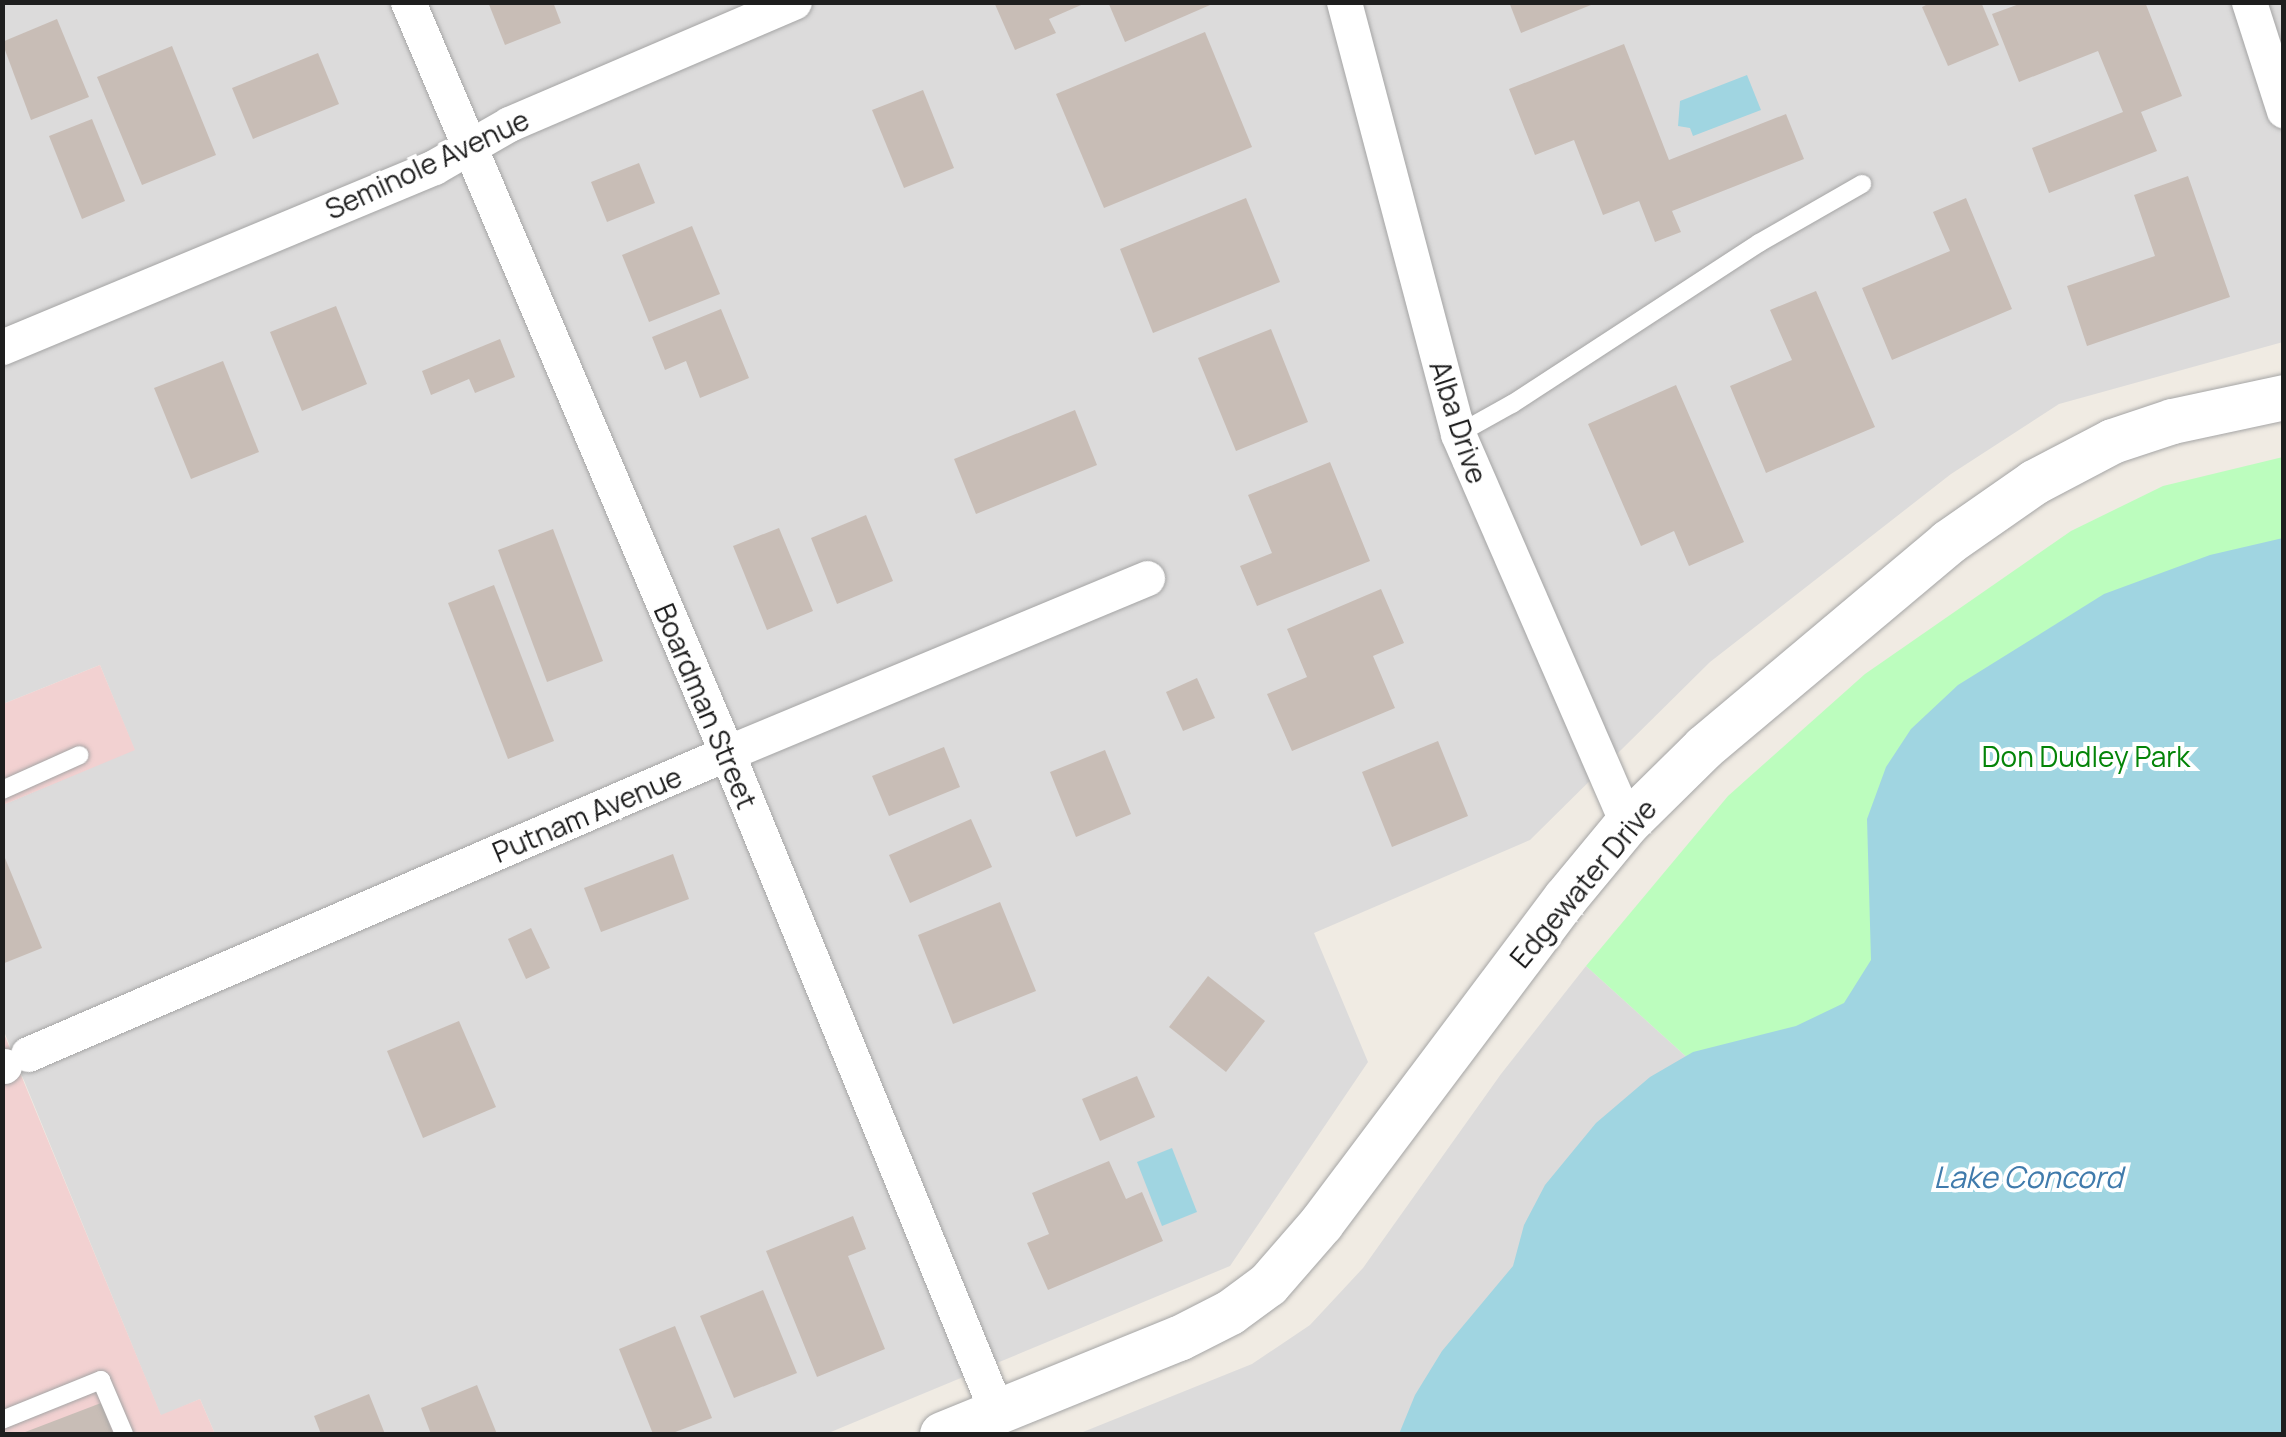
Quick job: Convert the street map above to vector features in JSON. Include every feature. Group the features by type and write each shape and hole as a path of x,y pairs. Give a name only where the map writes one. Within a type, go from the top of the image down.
{"street":[{"name":"Boardman Street","path":"408,2 727,753 998,1412"},
{"name":"Seminole Avenue","path":"2,347 434,167 509,124 794,2"},
{"name":"Alba Drive","path":"1344,2 1458,434 1626,823"},
{"path":"2249,2 2284,111"},
{"name":"Edgewater Drive","path":"942,1434 1208,1324 1268,1284 1321,1223 1565,898 1626,823 1704,748 1948,542 2034,482 2142,429 2284,396"},
{"name":"Putnam Avenue","path":"12,1062 727,753 1147,578"}],"lane":[{"path":"1458,434 1512,404 1771,236 1862,184"},
{"path":"2,790 80,755"},
{"path":"2,1420 102,1380 124,1434"}],"shaded area":[{"path":"2,3 2283,3 2283,342 2059,404 1951,474 1710,662 1530,840 1314,933 1368,1062 1230,1266 826,1434 215,1434 200,1399 161,1416 3,1029 3,805 134,749 100,665 3,704"},
{"path":"100,665 135,750 3,805 3,704"},
{"path":"1586,966 1742,1107 1873,1434 1078,1434 1252,1364 1310,1325 1363,1268 1501,1074"},
{"path":"2,1029 161,1415 200,1399 215,1434 3,1434"}],"green space":[{"name":"Don Dudley Park","path":"2283,457 2283,943 1742,1107 1586,966 1728,796 1865,674 2071,531 2163,486"}],"water":[{"path":"1747,75 1761,110 1693,136 1690,128 1678,126 1680,101"},
{"name":"Lake Concord","path":"2283,538 2283,1434 1399,1434 1415,1395 1442,1351 1513,1266 1524,1225 1545,1185 1596,1123 1650,1077 1693,1052 1796,1026 1844,1003 1871,960 1867,819 1886,767 1911,729 1958,685 2104,594 2210,555"},
{"path":"1172,1148 1197,1212 1162,1226 1137,1162"}],"building":[{"path":"488,2 553,2 561,23 505,45"},
{"path":"994,2 1088,2 1049,19 1056,33 1015,50"},
{"path":"1108,2 1217,2 1125,42"},
{"path":"1509,2 1596,2 1596,3 1521,33"},
{"path":"1932,2 1981,2 1999,45 1948,66 1922,7"},
{"path":"2145,2 2182,96 2141,112 2157,151 2049,193 2032,148 2123,112 2098,51 2019,82 1992,14 2022,3"},
{"path":"57,19 89,97 31,120 2,42"},
{"path":"1205,32 1252,147 1104,208 1056,94"},
{"path":"1624,44 1669,160 1786,114 1804,159 1672,211 1681,232 1655,242 1639,201 1603,215 1574,140 1535,155 1509,89"},
{"path":"172,46 216,155 142,185 97,77"},
{"path":"318,53 339,104 253,139 232,88"},
{"path":"923,90 954,168 904,188 872,110"},
{"path":"92,119 125,201 82,219 49,136"},
{"path":"639,163 655,203 607,222 591,182"},
{"path":"2188,176 2230,297 2087,346 2067,286 2155,256 2134,195"},
{"path":"1246,198 1280,282 1153,333 1120,249"},
{"path":"1966,198 2012,309 1892,360 1862,288 1950,251 1933,212"},
{"path":"692,226 720,294 649,322 622,255"},
{"path":"1816,291 1875,427 1766,473 1730,386 1792,360 1770,310"},
{"path":"336,306 367,384 302,411 270,332"},
{"path":"721,309 749,378 700,398 686,361 665,370 652,337"},
{"path":"1271,329 1308,422 1236,451 1198,358"},
{"path":"500,339 515,377 475,393 469,379 431,395 422,371"},
{"path":"223,361 259,452 191,479 154,388"},
{"path":"1676,385 1744,542 1689,566 1674,531 1641,546 1588,424"},
{"path":"1075,410 1097,465 976,514 954,459"},
{"path":"1330,462 1370,561 1257,606 1240,566 1272,553 1248,495"},
{"path":"866,515 893,581 837,604 811,538"},
{"path":"779,528 813,611 767,630 733,546"},
{"path":"553,529 603,661 547,682 498,550"},
{"path":"494,585 554,741 508,759 448,603"},
{"path":"1381,589 1404,643 1373,656 1395,708 1292,751 1267,694 1307,677 1287,629"},
{"path":"1197,678 1215,718 1183,731 1166,692"},
{"path":"1438,741 1468,816 1392,847 1362,772"},
{"path":"944,747 960,787 889,816 872,776"},
{"path":"1105,750 1131,814 1076,837 1050,772"},
{"path":"971,819 992,867 910,903 889,855"},
{"path":"673,854 689,899 601,932 584,888"},
{"path":"5,858 42,948 2,964 2,859"},
{"path":"1000,902 1036,991 953,1024 918,935"},
{"path":"531,928 550,968 526,979 508,939"},
{"path":"1208,976 1265,1021 1226,1072 1169,1027"},
{"path":"459,1021 496,1107 423,1138 387,1051"},
{"path":"1137,1076 1155,1117 1100,1141 1082,1099"},
{"path":"1109,1161 1126,1199 1142,1192 1163,1241 1048,1290 1027,1243 1049,1234 1032,1193"},
{"path":"853,1216 866,1249 848,1256 885,1349 817,1377 766,1251"},
{"path":"763,1290 797,1373 734,1398 700,1316"},
{"path":"675,1326 712,1418 670,1434 653,1434 619,1349"},
{"path":"477,1385 497,1434 431,1434 421,1408"},
{"path":"369,1394 385,1434 321,1434 314,1416"},
{"path":"101,1403 113,1434 20,1434"}]}
